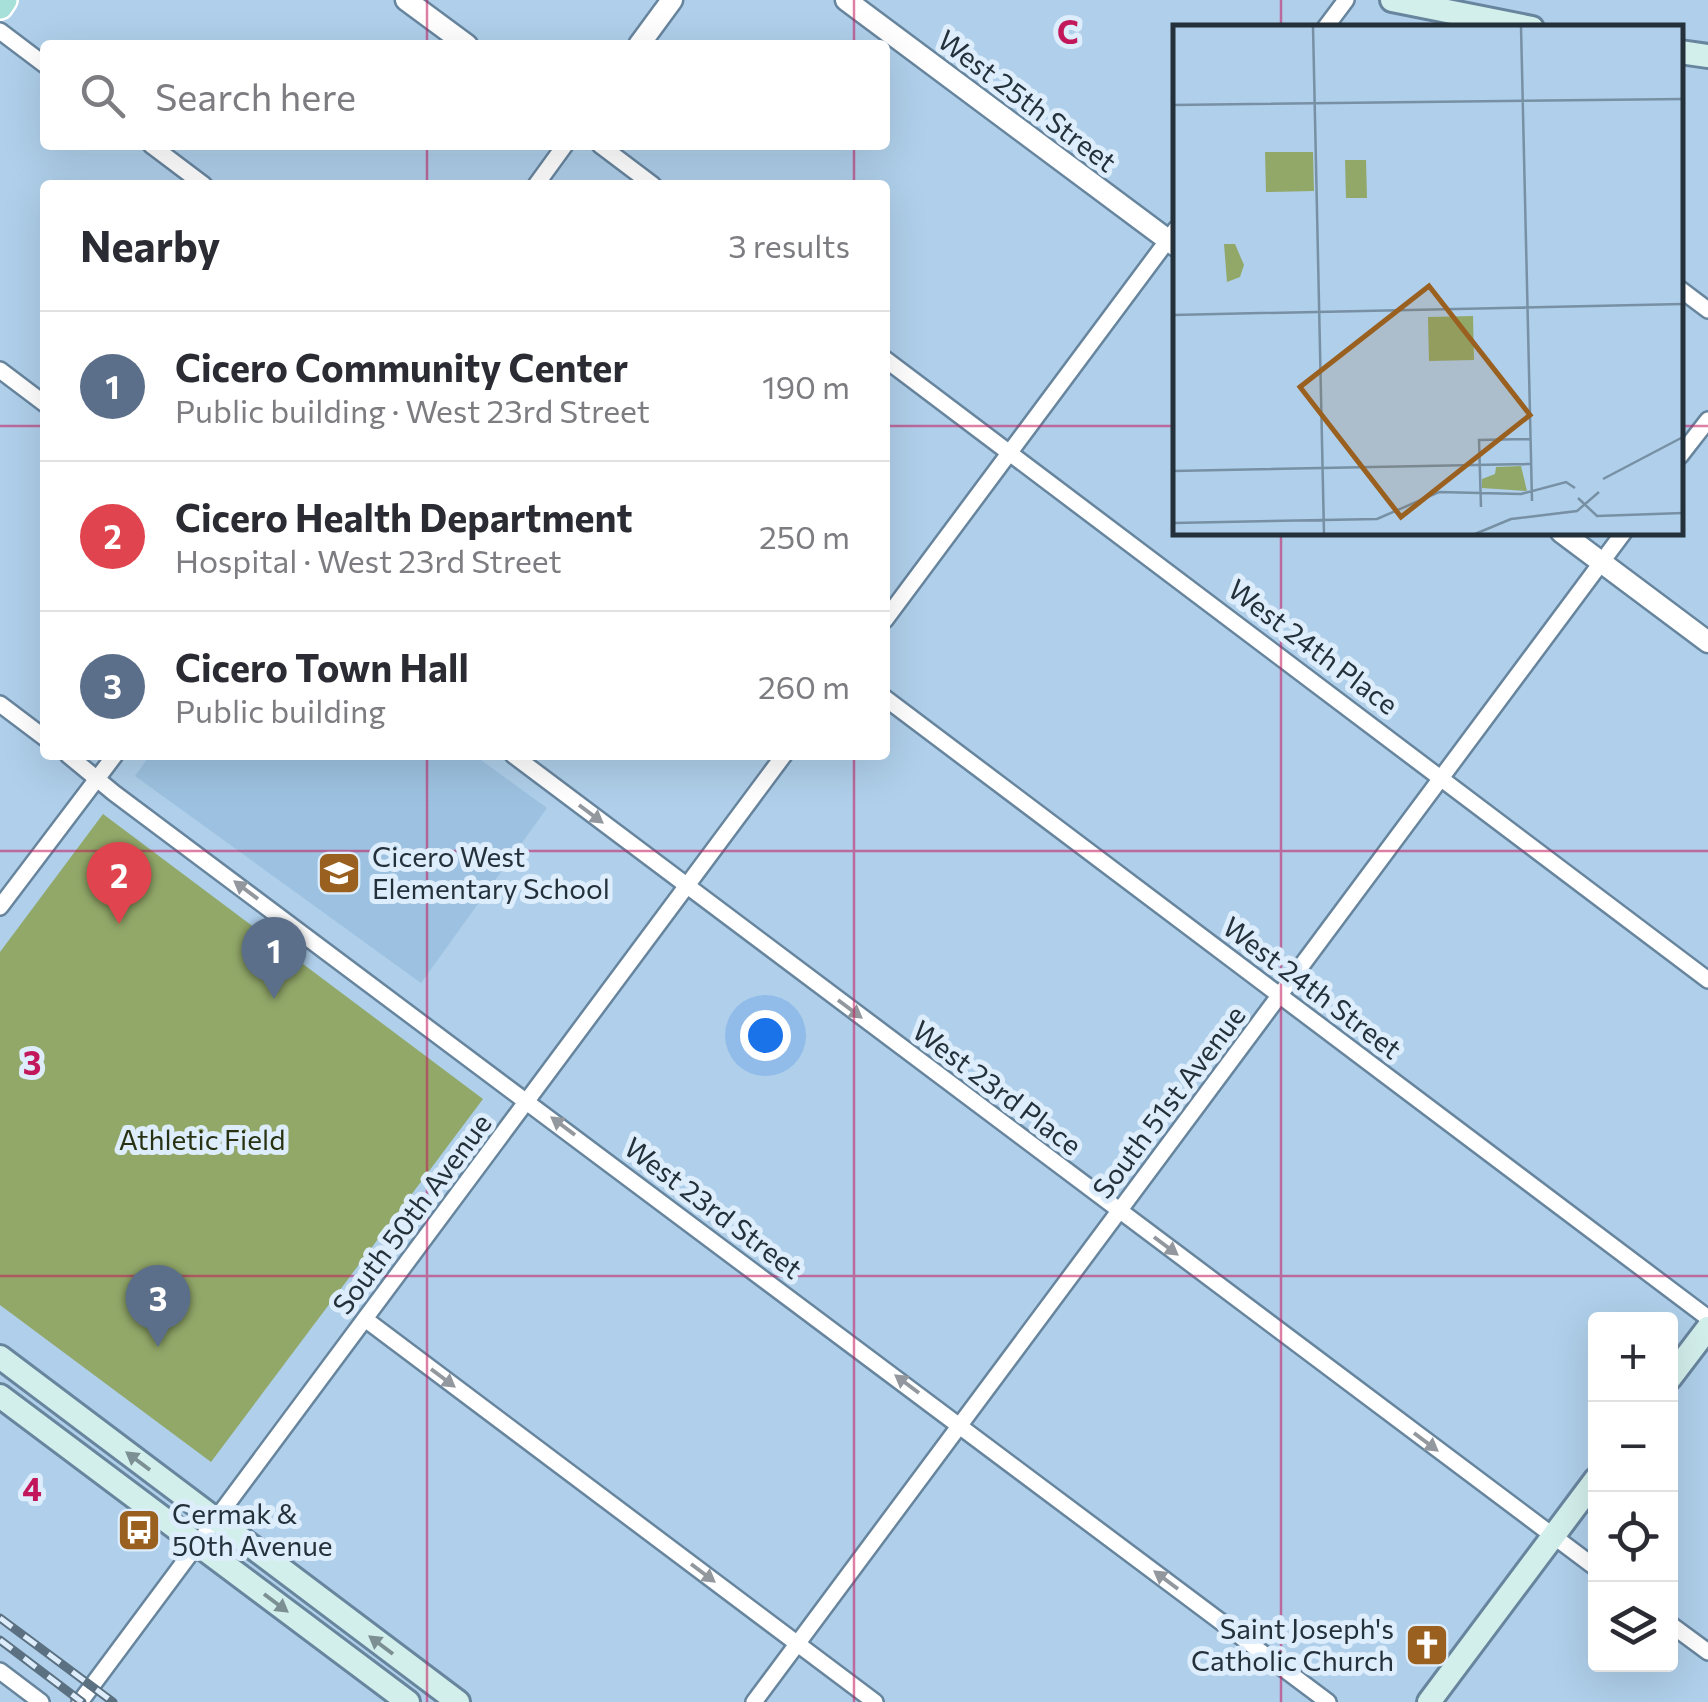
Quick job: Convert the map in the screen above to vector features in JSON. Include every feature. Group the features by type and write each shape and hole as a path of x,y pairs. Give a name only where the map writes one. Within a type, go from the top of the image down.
{"main road":[{"path":"1392,0 1517,25"},
{"path":"1683,52 1708,56"},
{"path":"1678,1367 1708,1328"},
{"path":"0,1357 458,1702"},
{"path":"0,1396 408,1702"},
{"path":"1430,1702 1588,1490"}],"street":[{"path":"406,0 459,40"},
{"path":"643,40 672,0"},
{"name":"West 25th Street","path":"846,0 1173,238"},
{"path":"1327,25 1346,0"},
{"path":"0,31 40,61"},
{"path":"158,150 197,180"},
{"path":"540,180 561,150"},
{"path":"607,150 647,180"},
{"path":"890,613 1173,238"},
{"path":"1683,292 1708,310"},
{"name":"West 24th Place","path":"890,363 1708,980"},
{"path":"0,370 40,400"},
{"path":"1683,452 1708,420"},
{"path":"1565,535 1708,642"},
{"name":"South 51st Avenue","path":"754,1702 1622,535"},
{"name":"West 24th Street","path":"890,702 1708,1318"},
{"path":"0,704 40,734"},
{"name":"West 23rd Street","path":"74,760 1328,1702"},
{"path":"0,907 110,760"},
{"name":"West 23rd Place","path":"520,760 1588,1562"},
{"name":"South 50th Avenue","path":"80,1702 780,760"},
{"path":"365,1319 875,1702"},
{"path":"1678,1630 1708,1652"},
{"path":"0,1671 41,1702"}],"shaded area":[{"path":"146,760 481,760 547,808 421,983 135,776"}],"green space":[{"name":"Athletic Field","path":"103,814 483,1099 211,1462 0,1305 0,952"}],"railway":[{"path":"0,1618 113,1702"},
{"path":"0,1640 82,1702"}],"place":[{"name":"Cicero West Elementary School","path":"339,873"},
{"name":"Cicero Health Department","path":"119,924"},
{"name":"Cicero Community Center","path":"274,999"},
{"name":"Cicero Town Hall","path":"158,1347"},
{"name":"Cermak & 50th Avenue","path":"139,1530"},
{"name":"Saint Joseph's Catholic Church","path":"1427,1645"}]}
